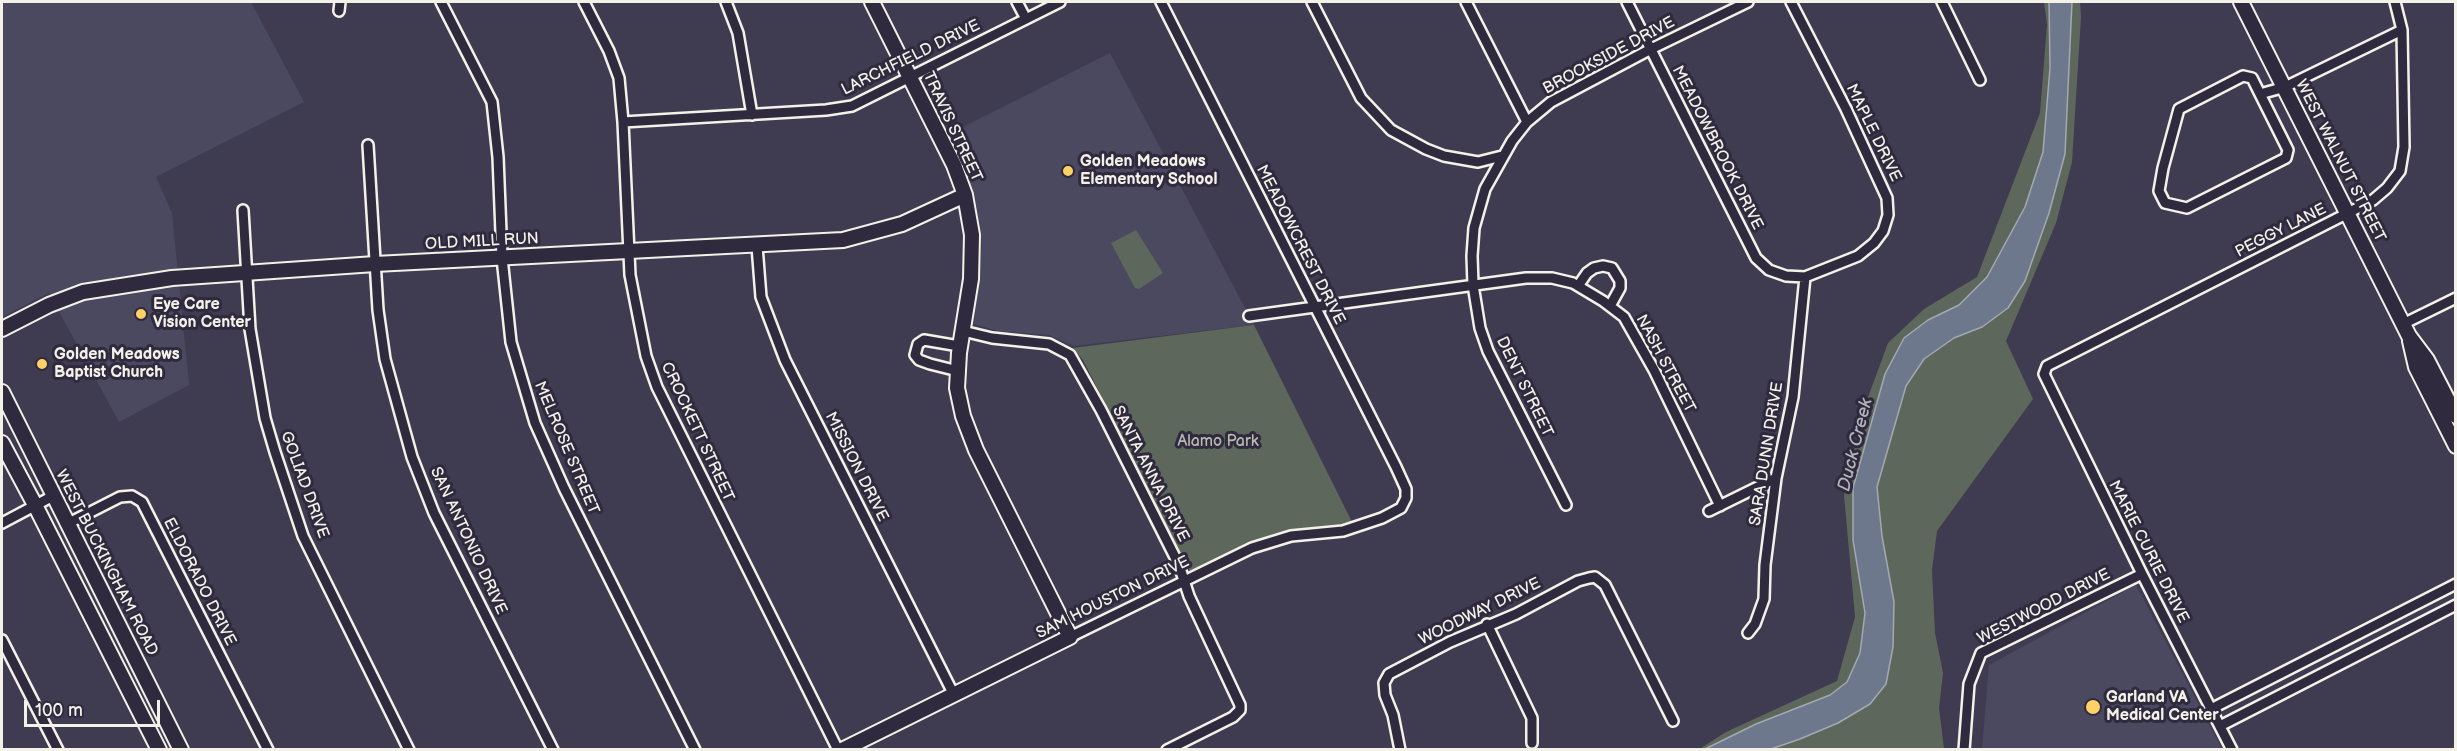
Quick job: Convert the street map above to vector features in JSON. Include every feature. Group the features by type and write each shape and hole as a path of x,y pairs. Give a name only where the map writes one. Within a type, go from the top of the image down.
{"street":[{"name":"MELROSE STREET","path":"441,2 492,102 498,157 502,258 511,342 535,423 564,488 695,750"},
{"name":"CROCKETT STREET","path":"584,2 609,51 619,78 628,252 646,356 657,387 840,750"},
{"path":"726,2 738,33 752,115"},
{"name":"TRAVIS STREET","path":"873,2 954,165 965,195 972,235 971,279 959,346 957,388 963,416 976,450 1070,638"},
{"path":"1017,2 1026,19"},
{"name":"LARCHFIELD DRIVE","path":"623,122 752,115 852,106 1060,2"},
{"name":"MEADOWCREST DRIVE","path":"1161,2 1396,466 1406,489 1405,503"},
{"path":"1312,2 1361,98 1391,130 1425,149 1444,156 1478,162 1502,156"},
{"path":"1466,2 1527,122"},
{"name":"MEADOWBROOK DRIVE","path":"1627,2 1756,258 1769,270 1786,276 1805,276"},
{"name":"BROOKSIDE DRIVE","path":"1502,156 1527,122 1551,102 1651,49 1748,2"},
{"name":"MAPLE DRIVE","path":"1791,2 1846,109 1887,198 1888,215 1883,231 1874,243 1858,256 1805,276"},
{"path":"1942,2 1980,80"},
{"name":"WEST WALNUT STREET","path":"2241,2 2406,330 2427,360 2456,416"},
{"name":"PEGGY LANE","path":"2047,366 2348,213 2380,194 2400,171 2404,147 2402,30 2396,2"},
{"path":"2260,94 2285,87 2402,30"},
{"path":"2243,76 2252,78 2260,94 2288,150 2286,158 2187,208 2165,203 2159,191 2179,109 2243,76"},
{"name":"SAN ANTONIO DRIVE","path":"368,146 375,264 385,359 412,457 435,513 554,750"},
{"name":"DENT STREET","path":"1502,156 1485,189 1474,228 1473,285 1480,328 1488,351 1566,505"},
{"name":"OLD MILL RUN","path":"2,329 49,305 83,292 172,278 247,271 843,240 902,224 965,195"},
{"name":"GOLIAD DRIVE","path":"243,210 250,329 265,418 274,452 303,536 410,750"},
{"name":"MISSION DRIVE","path":"756,246 761,297 785,360 954,694"},
{"path":"1578,286 1587,273 1594,268 1603,266 1612,268 1620,281 1620,288 1610,306"},
{"name":"SARA DUNN DRIVE","path":"1748,633 1755,624 1764,599 1765,565 1776,478 1793,397 1805,276"},
{"name":"NASH STREET","path":"1473,285 1526,278 1552,278 1578,286 1624,317 1654,370 1720,506"},
{"path":"1249,316 1473,285"},
{"path":"2406,330 2456,298"},
{"name":"WEST WALNUT STREET","path":"2406,330 2416,367 2456,446"},
{"name":"SANTA ANNA DRIVE","path":"963,331 992,338 1049,344 1070,355 1101,410 1185,581 1188,596 1239,700 1240,710 1233,717 1167,750"},
{"path":"958,371 919,360 915,355 918,344 924,340 959,346"},
{"name":"MARIE CURIE DRIVE","path":"2047,366 2044,374 2232,750"},
{"name":"WEST BUCKINGHAM ROAD","path":"2,392 181,750"},
{"path":"2,443 159,750"},
{"path":"1709,511 1776,478"},
{"path":"2,523 53,496"},
{"name":"ELDORADO DRIVE","path":"67,524 120,497 132,496 142,502 268,750"},
{"name":"SAM HOUSTON DRIVE","path":"840,750 1252,548 1291,536 1343,531 1388,516 1405,503"},
{"name":"WESTWOOD DRIVE","path":"1964,750 1969,684 1981,653 2142,574"},
{"name":"WOODWAY DRIVE","path":"1400,750 1384,683 1389,674 1486,624 1516,614 1578,581 1595,577 1605,585 1673,721"},
{"path":"2211,709 2456,584"},
{"path":"2220,726 2456,605"},
{"path":"1486,624 1532,718 1532,743"},
{"path":"2,640 58,750"}],"shaded area":[{"path":"2,2 251,2 304,102 156,177 172,213 189,385 119,422 49,293 2,317"},
{"path":"2049,2 2072,2 2065,154 2049,213 2025,281 2008,308 1982,327 1954,338 1924,359 1906,386 1877,487 1882,536 1894,602 1893,647 1886,684 1870,704 1838,723 1800,739 1771,749 1705,749 1756,724 1830,695 1847,682 1860,653 1865,613 1853,540 1853,488 1885,374 1904,338 1928,320 1959,305 1987,277 2025,207 2043,152 2050,68"},
{"name":"Golden Meadows Elementary School","path":"1110,53 1254,325 1074,346 1049,335 998,331 974,324 982,246 977,207 949,134"},
{"name":"Garland VA Medical Center","path":"2136,585 2222,749 1982,749 1989,665"}],"green space":[{"path":"2044,2 2080,2 2072,162 2056,223 2006,341 2033,399 1937,531 1932,570 1935,633 1943,673 1939,708 1944,749 1698,750 1726,732 1837,681 1855,617 1844,495 1864,408 1888,343 1924,309 1977,277 2040,113 2047,24"},
{"path":"1136,230 1163,273 1139,289 1135,288 1111,243"},
{"name":"Alamo Park","path":"1254,325 1353,524 1276,533 1193,571 1189,570 1083,360 1073,348"}],"place":[{"name":"Golden Meadows Elementary School","path":"1068,171"},
{"name":"Eye Care Vision Center","path":"141,314"},
{"name":"Golden Meadows Baptist Church","path":"42,364"},
{"name":"Garland VA Medical Center","path":"2093,707"}],"water label":[{"name":"Duck Creek","path":"1856,445"}]}
